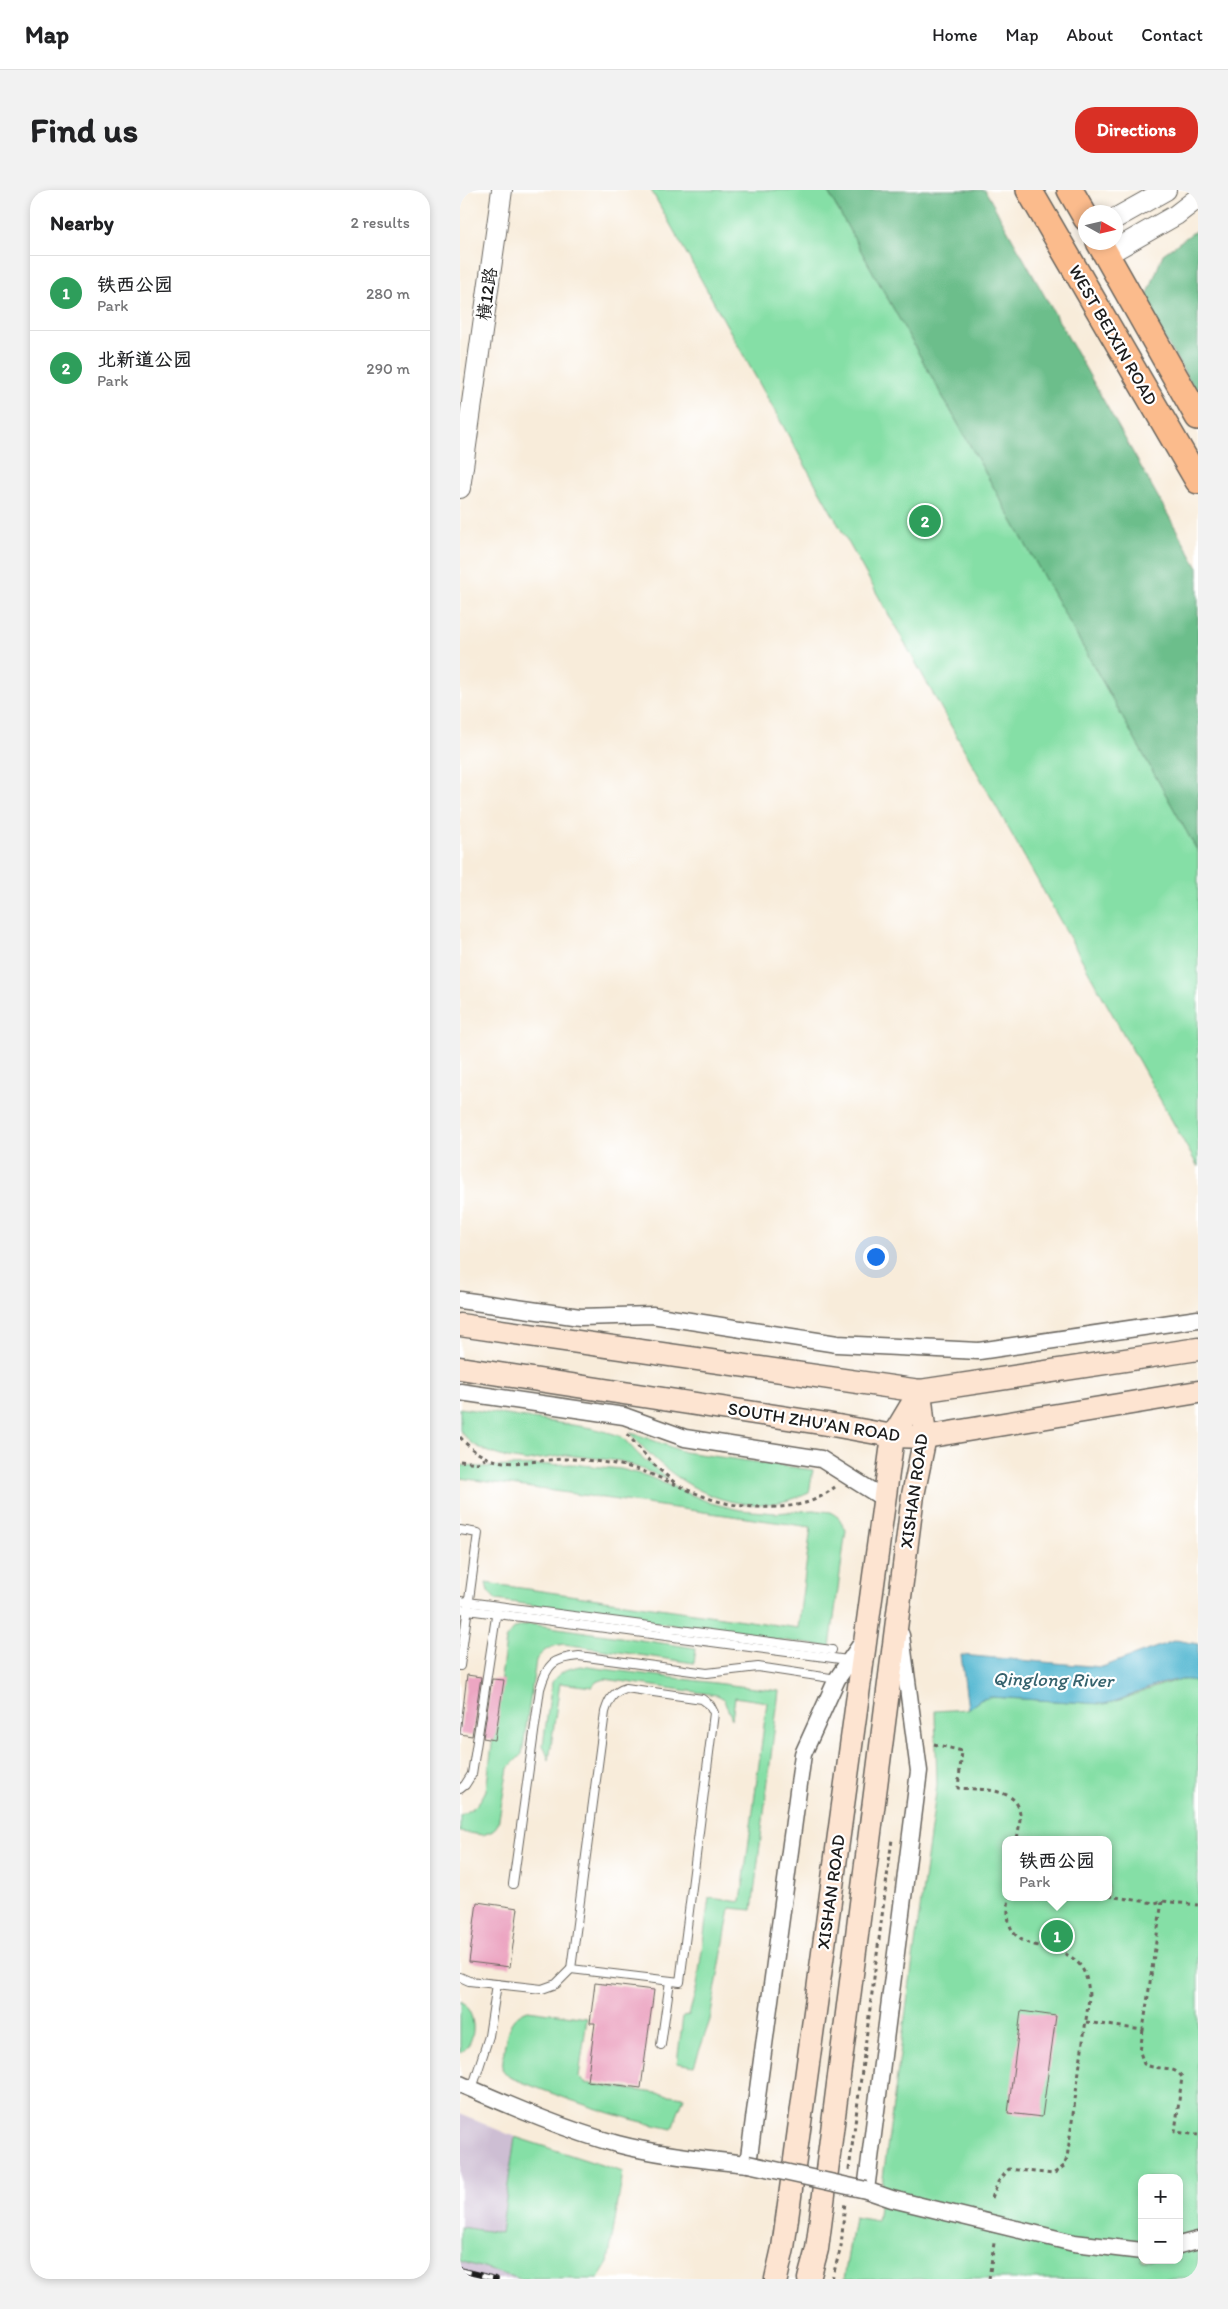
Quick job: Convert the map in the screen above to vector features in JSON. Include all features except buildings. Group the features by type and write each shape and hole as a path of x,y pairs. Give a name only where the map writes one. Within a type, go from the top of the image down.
{"main road":[{"name":"WEST BEIXIN ROAD","path":"1029,190 1198,481"},
{"path":"1070,190 1079,205"},
{"name":"WEST BEIXIN ROAD","path":"1104,250 1198,417"},
{"path":"460,1325 920,1390 1198,1348"},
{"name":"SOUTH ZHU'AN ROAD","path":"460,1368 827,1424 892,1436 925,1437 1198,1392"},
{"name":"XISHAN ROAD","path":"776,2279 783,2248 892,1436 920,1390"},
{"name":"XISHAN ROAD","path":"810,2279 817,2250 912,1495 925,1437 920,1390"}],"street":[{"name":"横12路","path":"460,488 502,190"},
{"path":"1123,214 1166,190"},
{"path":"1123,240 1176,215 1198,198"},
{"path":"460,1300 580,1317 652,1316 838,1344 980,1350 1198,1319"},
{"path":"460,1392 624,1416 685,1438 821,1458 883,1498"},
{"path":"866,2190 919,1771 897,1610"},
{"path":"748,2164 804,1754 837,1678 866,1636"},
{"path":"466,2087 565,2127 618,2144 711,2161 748,2164 866,2190 892,2199 1074,2243 1138,2250"},
{"path":"1183,2245 1198,2240"}],"lane":[{"path":"460,1530 478,1533 466,1607 460,1666"},
{"path":"460,1601 466,1607 832,1650"},
{"path":"497,1610 848,1660"},
{"path":"460,1789 466,1785 472,1774 497,1610"},
{"path":"513,1884 540,1689 544,1674 552,1663 562,1657 579,1656 707,1673 758,1667 837,1678"},
{"path":"460,1977 469,1981 542,1989 556,1984 571,1969 609,1700 616,1691 626,1688 702,1699 710,1705 714,1713 680,1982 571,1969"},
{"path":"661,2045 670,1981"},
{"path":"466,2087 489,2036 496,1984"}],"path":[{"path":"622,1428 652,1463 676,1483"},
{"path":"460,1437 472,1450 486,1459 526,1463 570,1459 618,1464 676,1483 724,1503 745,1507 792,1506 818,1500 841,1482"},
{"path":"460,1461 478,1463 486,1459"},
{"path":"934,1744 962,1750 958,1788 1002,1792 1016,1801 1020,1816 1018,1836"},
{"path":"848,2179 892,1836"},
{"path":"1112,1897 1154,1903 1162,1900 1198,1905"},
{"path":"1162,1900 1140,2052 1144,2064 1149,2067 1174,2070 1182,2077 1175,2132 1198,2135"},
{"path":"992,2198 998,2182 1009,2170 1053,2174 1064,2166 1067,2158 1086,2022 1089,1984 1081,1964 1066,1952 1039,1947 1018,1937 1011,1930 1008,1920 1009,1901"},
{"path":"1086,2022 1143,2030"},
{"path":"832,2279 841,2247 846,2199"},
{"path":"989,2279 994,2243"}],"shaded area":[{"path":"460,2114 515,2137 501,2234 460,2227"},
{"path":"460,2261 520,2279 460,2279"}],"green space":[{"path":"651,190 827,190 1198,852 1198,1167"},
{"path":"827,190 985,190 1198,568 1198,852"},
{"path":"1198,229 1198,395 1144,304 1163,254"},
{"path":"460,1408 592,1428 614,1434 622,1437 639,1455 668,1479 620,1461 566,1455 527,1461 507,1458 488,1452 471,1443 460,1430"},
{"path":"630,1433 684,1452 813,1470 809,1493 783,1502 758,1504 733,1502 710,1495 688,1484 667,1470"},
{"path":"571,1464 621,1469 647,1476 711,1503 740,1510 776,1513 813,1510 831,1512 839,1518 846,1530 830,1647 496,1600 488,1591 486,1583 798,1628 811,1527 460,1478 460,1465 478,1467"},
{"path":"530,1624 696,1648 694,1663 564,1644 552,1647 542,1653 536,1660 522,1754 508,1768 498,1824 493,1831 483,1835 460,1832 460,1815 476,1806 486,1790 506,1640 515,1629"},
{"path":"580,1666 779,1691 752,1910 730,1908 710,2020 694,2066 677,2063 683,2016 689,2015 697,1986 709,1898 741,1902 767,1702 735,1697 732,1719 723,1698 717,1695 605,1679 596,1682 592,1687 560,1683 549,1760 543,1745 552,1682 564,1671"},
{"path":"1188,1679 1198,1682 1198,2279 844,2279 854,2217 877,2221 937,1785 935,1711 968,1709 980,1700 990,1697 1103,1704 1177,1681"},
{"path":"460,2001 470,2012 473,2027 470,2042 460,2053"},
{"path":"528,2010 587,2018 579,2077 585,2083 684,2097 672,2129 630,2119 589,2106 509,2077 502,2069 507,2034 514,2020"},
{"path":"515,2137 623,2172 608,2263 598,2279 520,2279 460,2261 460,2227 501,2233"}],"water":[{"name":"Qinglong River","path":"1176,1640 1198,1644 1198,1682 1186,1680 1162,1683 1103,1704 991,1697 980,1700 968,1709 961,1655 1102,1667"}],"railway":[{"path":"460,2270 496,2279"}],"place":[{"name":"北新道公园","path":"925,521"},
{"name":"铁西公园","path":"1057,1936"}]}
